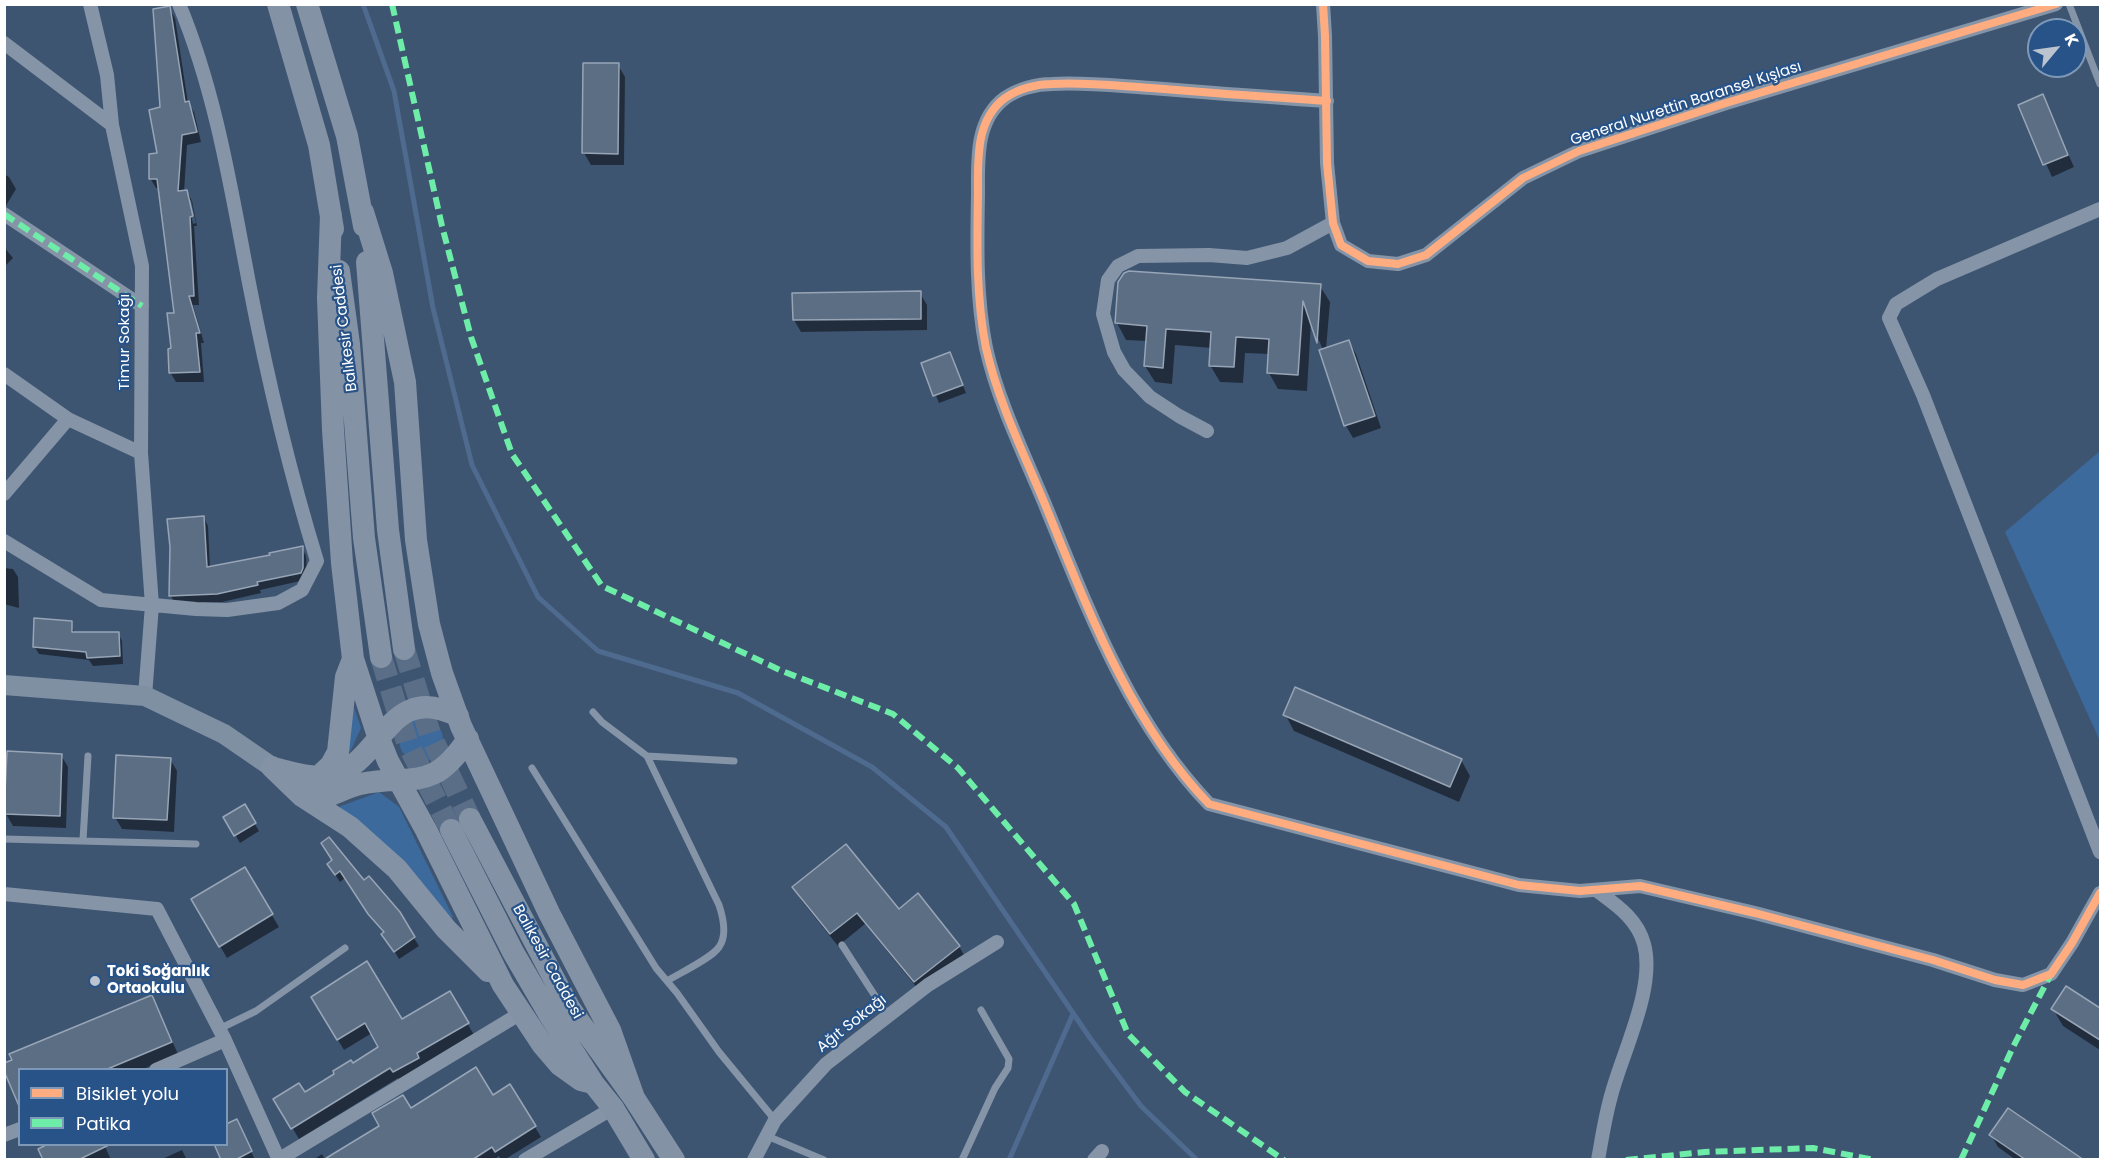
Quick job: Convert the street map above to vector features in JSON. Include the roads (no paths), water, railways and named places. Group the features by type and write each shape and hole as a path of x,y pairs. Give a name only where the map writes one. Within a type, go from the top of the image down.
{"main road":[{"name":"Balıkesir Caddesi","path":"278,4 319,145 331,215 350,344 364,538 381,657"},
{"name":"Balıkesir Caddesi","path":"307,4 347,136 363,212 388,530 404,649"},
{"path":"363,212 382,273 405,382 416,540 429,624 442,673 468,739 549,913 610,1030 634,1098"},
{"path":"331,215 328,298 333,430 342,563 353,659 378,736 398,780 426,830 502,985 542,1044 560,1065 581,1080 593,1083"},
{"path":"317,778 331,765 338,752 346,677 353,659"},
{"path":"4,685 145,696 224,734 272,767 303,796 350,828 397,869 446,928 502,985"},
{"path":"272,767 317,778 334,775 355,763 378,736 409,710 418,707 440,709 458,716"},
{"path":"303,796 323,798 351,786 383,780 415,780 438,772 450,763 468,739"},
{"name":"Balıkesir Caddesi","path":"470,819 570,1009 634,1098 674,1160"},
{"name":"Balıkesir Caddesi","path":"451,830 513,952 593,1083 613,1108 644,1160"}],"street":[{"name":"Timur Sokağı","path":"90,4 107,75 112,125 142,266 141,453 152,605 145,696"},
{"path":"4,541 101,600 227,610 278,603 302,590 317,561 302,514 272,391 225,158 206,82 179,4"},
{"name":"General Nurettin Baransel Kışlası","path":"1323,4 1327,162 1333,223 1341,245 1368,261 1398,264 1426,255 1523,178 1579,151 1726,103 2056,4"},
{"path":"2004,4 2008,19"},
{"path":"4,43 112,125"},
{"path":"1327,101 1050,84 1023,89 1005,98 991,113 982,132 978,152 977,236 980,315 998,390 1079,588 1129,692 1184,778 1209,804 1519,885 1580,891 1640,886 1755,913 1933,960 1995,980 2023,985 2051,974 2072,943 2100,893"},
{"path":"2100,208 1937,279 1896,304 1889,318 1935,427 2100,852"},
{"path":"4,214 142,306"},
{"path":"1207,431 1150,397 1124,370 1114,352 1103,314 1108,280 1118,266 1138,256 1209,255 1247,258 1287,248 1333,223"},
{"path":"4,374 68,419 141,453"},
{"path":"4,494 68,419"},
{"path":"1596,890 1630,917 1643,942 1647,960 1642,998 1611,1096 1598,1160"},
{"path":"4,894 157,909 222,1034 278,1159 521,1013"},
{"name":"Ağıt Sokağı","path":"754,1160 775,1120 826,1064 928,985 997,942"},
{"path":"160,1068 222,1034"},
{"path":"525,1160 613,1108"}],"lane":[{"path":"2068,4 2100,84"},
{"path":"593,712 602,722 647,756 719,905 723,918 724,931 720,946 708,957 667,981"},
{"path":"83,840 88,756"},
{"path":"647,756 734,761"},
{"path":"532,768 656,968 719,1052 775,1120"},
{"path":"4,839 196,844"},
{"path":"842,945 888,1016"},
{"path":"222,1034 345,948"},
{"path":"962,1160 995,1089 1008,1068 1009,1059 981,1010"},
{"path":"767,1136 824,1160"}],"waterway":[{"path":"363,4 394,91 433,308 472,465 538,597 598,651 738,693 872,767 946,827 1090,1038 1141,1106 1197,1160"},
{"path":"1009,1160 1073,1014"}],"tunnel":[{"path":"404,649 430,734 470,819"},
{"path":"381,657 407,742 451,830"}],"place":[{"name":"Toki Soğanlık Ortaokulu","path":"95,981"}]}
